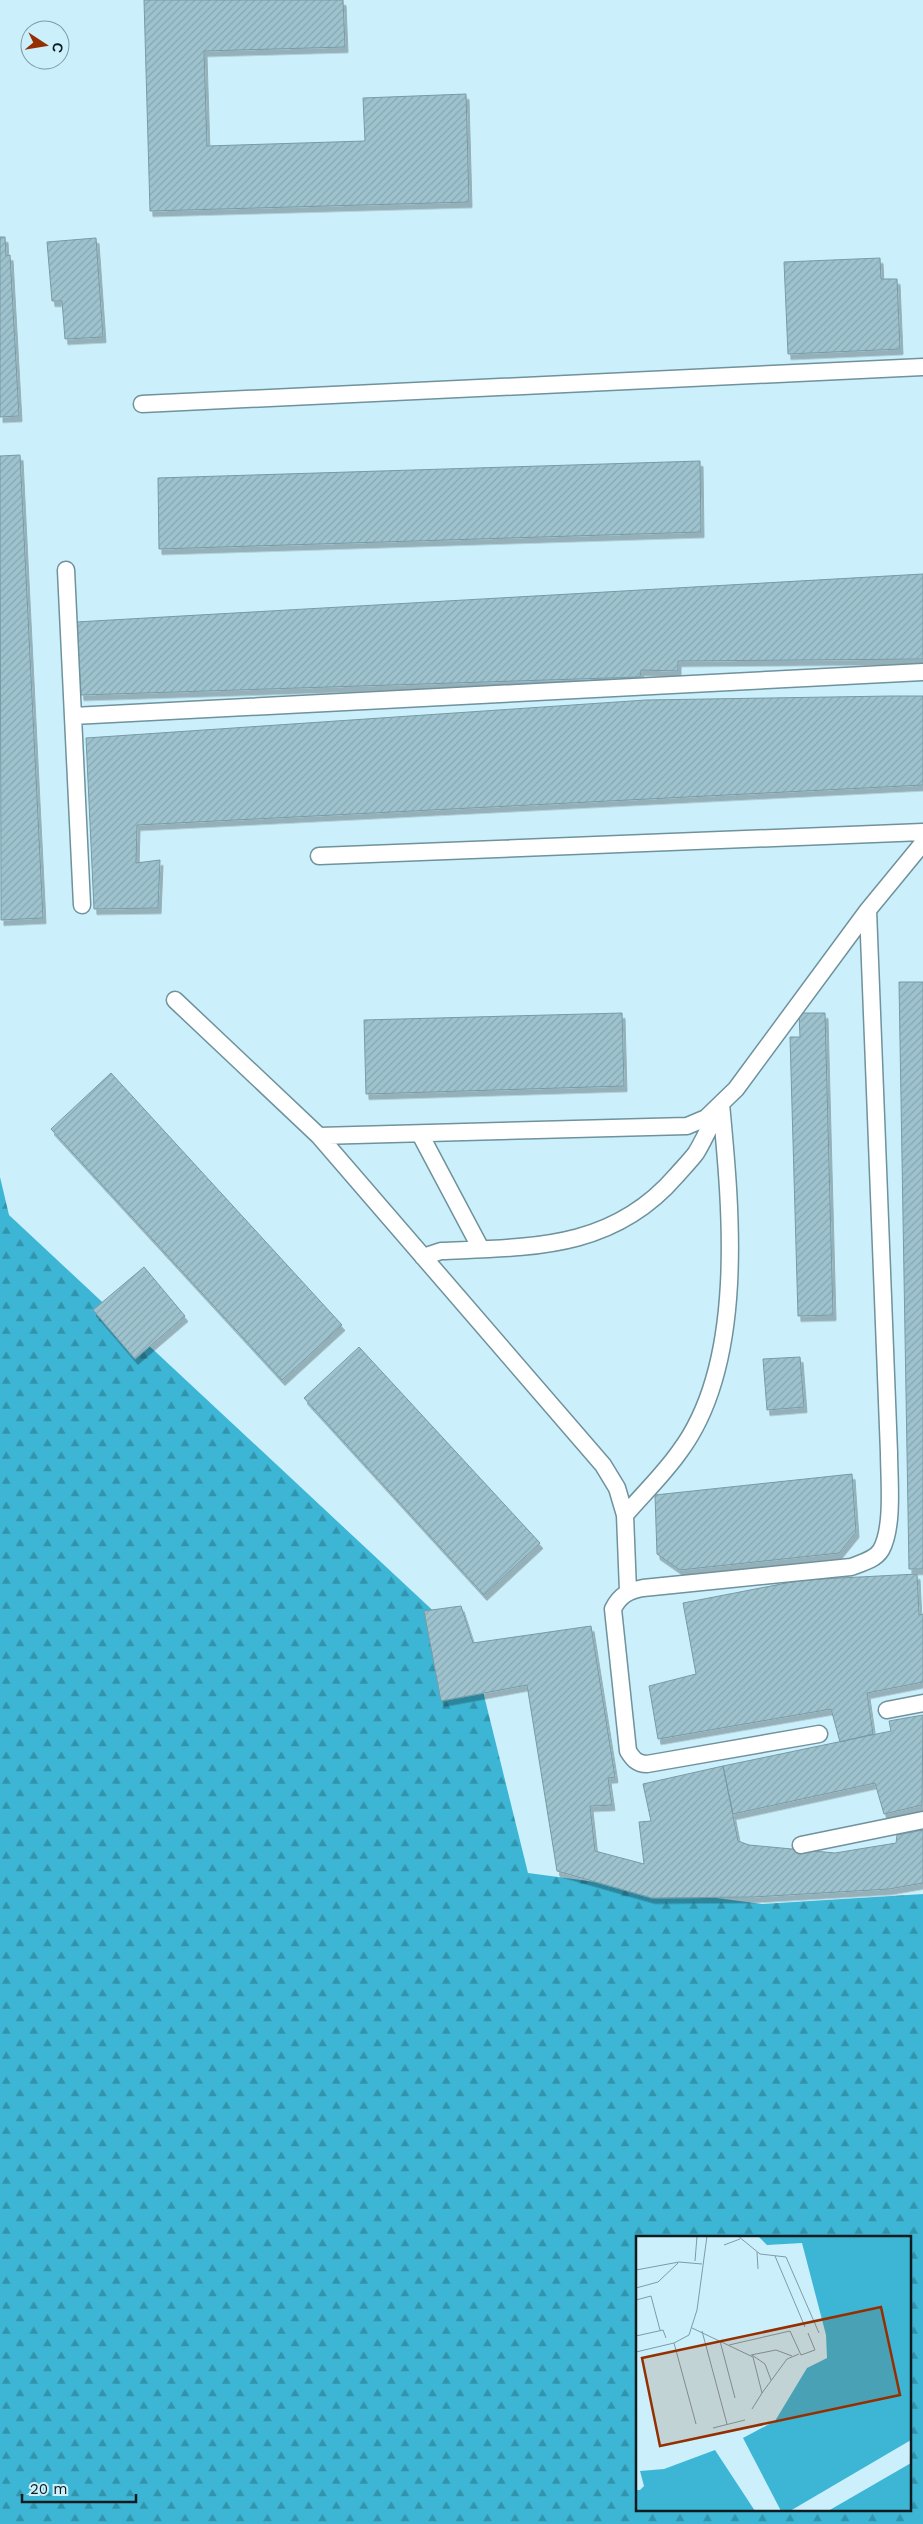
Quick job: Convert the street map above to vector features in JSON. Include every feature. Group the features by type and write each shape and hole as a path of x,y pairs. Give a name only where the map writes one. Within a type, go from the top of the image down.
{"lane":[{"path":"142,404 923,367"},
{"path":"66,570 82,905"},
{"path":"74,716 923,672"},
{"path":"319,856 923,832"},
{"path":"319,1136 687,1126 706,1118 736,1089 868,910 923,843"},
{"path":"819,1734 640,1764 633,1760 628,1750 612,1620 613,1609 617,1600 628,1591 851,1567 871,1559 880,1550 888,1517 889,1453 868,910"},
{"path":"175,1000 319,1136 604,1465 617,1488 625,1515 628,1591"},
{"path":"424,1258 441,1251 554,1242 598,1233 642,1210 670,1183 696,1154 721,1104"},
{"path":"625,1515 681,1451 702,1412 718,1369 726,1318 729,1252 728,1174 721,1104"},
{"path":"420,1134 481,1249"},
{"path":"887,1710 923,1703"},
{"path":"801,1845 923,1820"}],"green space":[{"path":"0,1177 9,1215 472,1647 528,1873 762,1904 923,1894 923,2524 0,2524"}],"building":[{"path":"144,0 343,0 345,47 204,51 207,146 365,141 363,98 466,94 469,202 150,211"},
{"path":"0,237 5,237 6,256 10,255 19,416 0,417"},
{"path":"96,238 103,337 65,339 62,301 52,301 47,242"},
{"path":"880,258 881,279 897,279 900,349 788,354 784,262"},
{"path":"20,455 43,918 1,920 0,456"},
{"path":"700,461 701,532 159,549 158,478"},
{"path":"923,574 923,659 678,661 678,671 641,670 640,677 81,695 76,622"},
{"path":"923,696 923,785 137,825 136,863 160,860 158,908 94,909 86,738 646,700"},
{"path":"899,982 923,982 923,1569 909,1569"},
{"path":"622,1013 624,1086 366,1094 364,1020"},
{"path":"799,1013 825,1013 833,1315 798,1316 790,1037 800,1037"},
{"path":"111,1073 342,1325 282,1380 51,1129"},
{"path":"144,1267 185,1316 135,1359 93,1310"},
{"path":"359,1347 540,1543 484,1595 304,1398"},
{"path":"800,1357 804,1407 767,1410 763,1359"},
{"path":"852,1474 856,1532 839,1553 680,1570 657,1554 655,1495"},
{"path":"917,1574 919,1615 923,1614 923,1682 867,1693 873,1734 840,1742 831,1709 658,1739 649,1686 696,1674 683,1603 802,1580"},
{"path":"461,1606 473,1643 591,1626 615,1777 608,1778 612,1805 590,1806 595,1851 644,1864 639,1822 651,1821 643,1784 723,1766 738,1841 749,1845 835,1853 896,1843 897,1835 923,1830 923,1883 889,1889 753,1897 652,1898 557,1871 527,1685 441,1701 424,1611"},
{"path":"923,1715 922,1805 884,1814 875,1783 733,1814 723,1766 891,1731 889,1721"}]}
